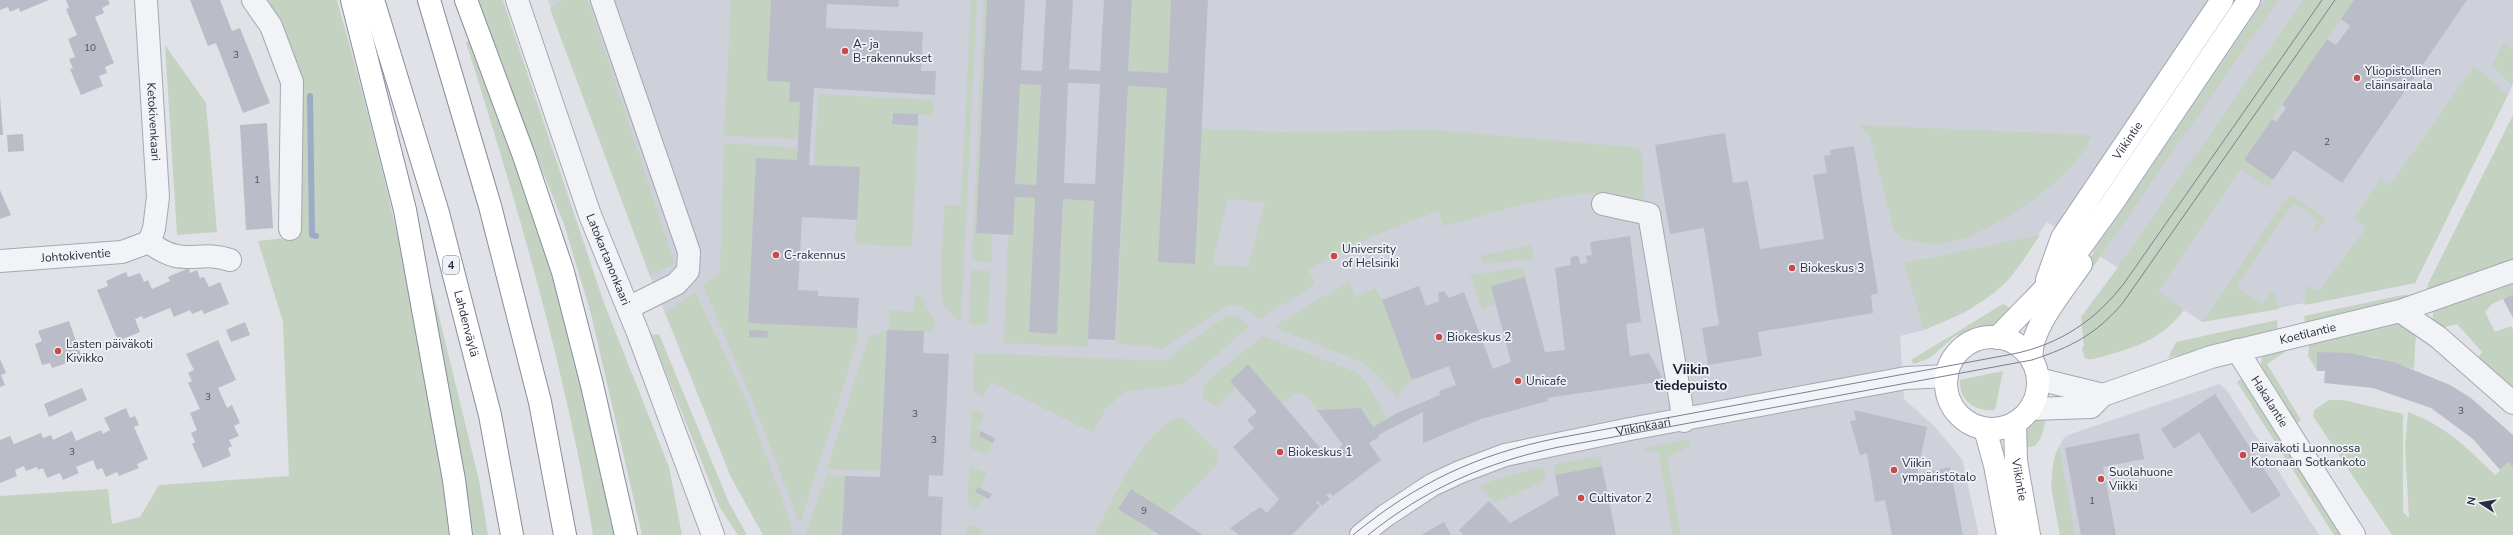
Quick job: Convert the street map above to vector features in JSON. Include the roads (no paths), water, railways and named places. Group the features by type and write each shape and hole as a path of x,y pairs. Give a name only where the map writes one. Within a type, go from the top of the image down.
{"main road":[{"path":"352,0 405,210 454,480 461,535"},
{"name":"Lahdenväylä","path":"373,0 440,221 490,415 512,535"},
{"path":"429,0 490,206 538,394 565,535"},
{"path":"466,0 563,272 592,385 626,535"},
{"name":"Viikintie","path":"2044,287 2062,238 2222,0"},
{"name":"Viikintie","path":"1997,338 2044,287 2066,266 2111,205 2249,0"},
{"name":"Viikintie","path":"2035,369 2031,350 2036,334 2099,236 2111,205"},
{"path":"1997,338 2017,345 2035,369 2037,394 2023,416 2000,428 1985,429 1971,424 1960,416 1952,405 1947,392 1947,376 1953,360 1961,350 1978,340 1997,338"},
{"name":"Viikintie","path":"2023,416 2016,461 2029,535"},
{"name":"Viikintie","path":"1985,429 1995,465 2008,535"}],"street":[{"name":"Ketokivenkaari","path":"146,0 158,197 154,230 149,242"},
{"path":"253,0 271,26 292,82 290,229"},
{"name":"Latokartanonkaari","path":"517,0 590,215 628,308 710,526 718,535"},
{"path":"602,0 689,252 688,271 676,284 628,308"},
{"path":"1603,204 1649,214 1684,420"},
{"path":"149,242 162,253 175,257 222,257 230,260"},
{"name":"Johtokiventie","path":"0,261 122,252 149,242"},
{"name":"Koetilantie","path":"2023,416 2090,406 2103,395 2237,350 2400,311 2513,272"},
{"path":"2400,311 2438,337 2513,404"},
{"name":"Hakalantie","path":"2237,350 2354,535"},
{"path":"2035,369 2103,395"},
{"name":"Viikinkaari","path":"1361,535 1385,516 1432,485 1491,460 1526,449 1906,378 1947,376"}],"waterway":[{"path":"310,96 312,235 316,236"}],"tram line":[{"path":"1353,535 1400,500 1449,473 1475,462 1529,445 1558,438 2013,354 2030,350 2062,337 2089,319 2102,308 2125,282 2322,0"},
{"path":"1368,535 1412,504 1434,491 1482,469 1532,453 2032,360 2059,350 2082,339 2102,324 2122,304 2335,0"}],"place":[{"name":"A- ja B-rakennukset","path":"845,51"},
{"name":"Yliopistollinen eläinsairaala","path":"2357,78"},
{"name":"C-rakennus","path":"776,255"},
{"name":"University of Helsinki","path":"1334,256"},
{"name":"Biokeskus 3","path":"1792,268"},
{"name":"Biokeskus 2","path":"1439,337"},
{"name":"Lasten päiväkoti Kivikko","path":"58,351"},
{"name":"Unicafe","path":"1518,381"},
{"name":"Biokeskus 1","path":"1280,452"},
{"name":"Päiväkoti Luonnossa Kotonaan Sotkankoto","path":"2243,455"},
{"name":"Viikin ympäristötalo","path":"1894,470"},
{"name":"Suolahuone Viikki","path":"2101,479"},
{"name":"Cultivator 2","path":"1581,498"}],"district":[{"name":"Viikin tiedepuisto","path":"1691,378"}]}
